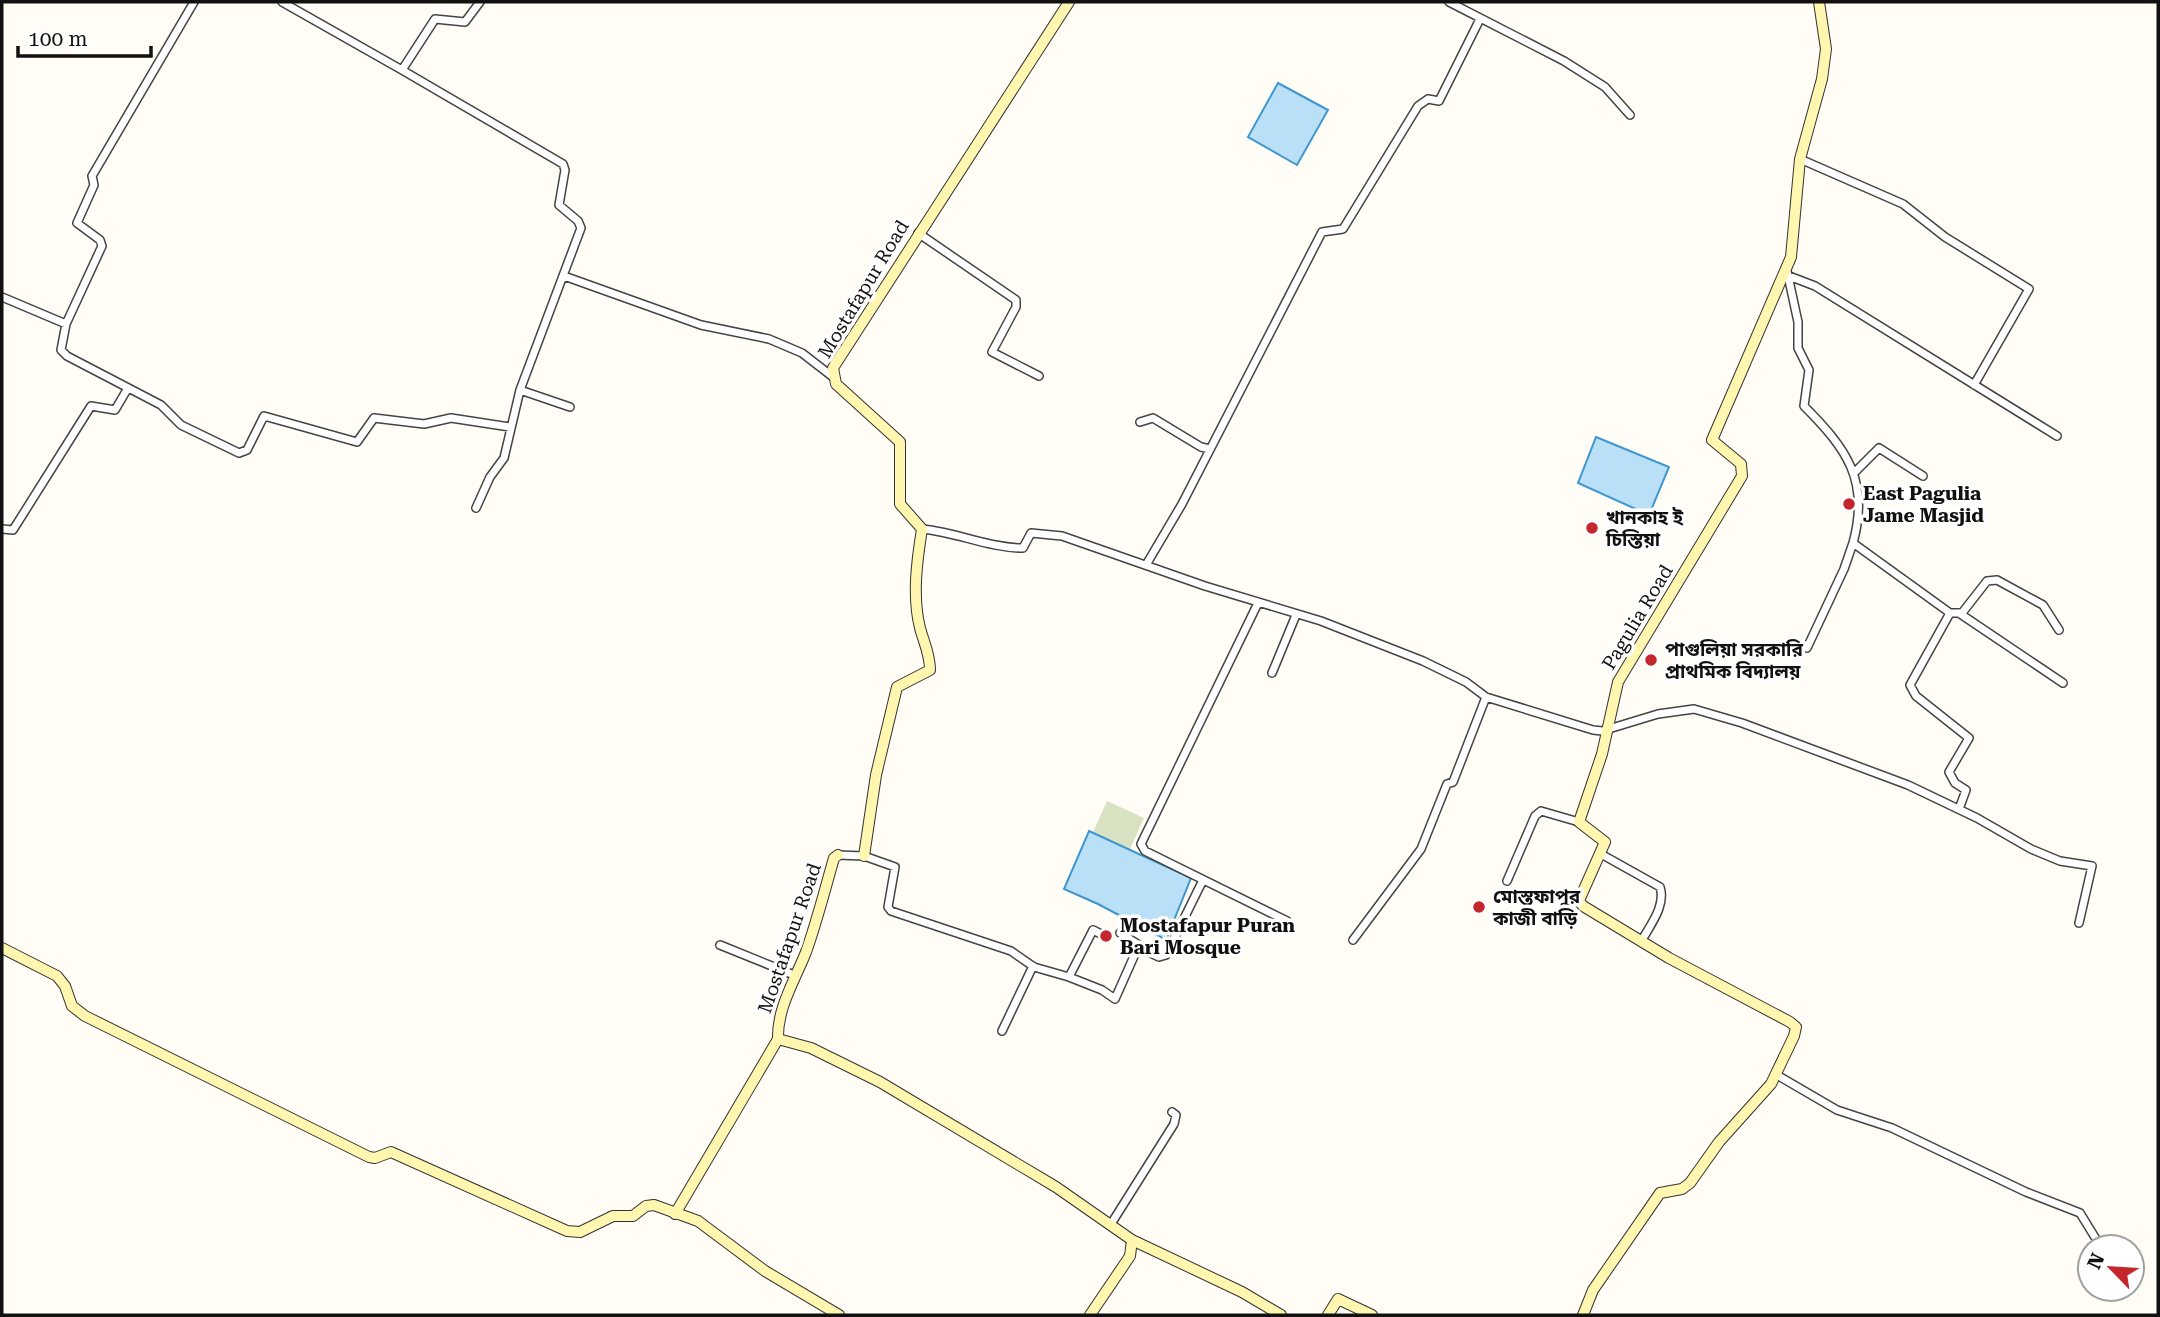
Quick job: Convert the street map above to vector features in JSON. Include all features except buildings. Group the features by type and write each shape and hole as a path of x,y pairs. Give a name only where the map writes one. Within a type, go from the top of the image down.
{"street":[{"path":"194,2 92,176 94,185 77,223 100,240 102,246 66,324 61,350 162,405 181,425 239,453 247,450 264,416 357,442 374,418 425,424 451,418 510,427"},
{"path":"282,2 563,164 559,205 578,221 581,228 520,390 504,458 490,477 476,508"},
{"path":"402,70 435,19 465,22 480,2"},
{"name":"Mostafapur Road","path":"922,529 900,504 900,442 836,384 833,368 1069,2"},
{"path":"1449,2 1564,61 1605,87 1630,115"},
{"name":"Pagulia Road","path":"1606,730 1618,682 1742,476 1741,464 1712,440 1788,273 1800,159 1822,79 1826,49 1819,2"},
{"path":"1146,565 1210,449 1322,232 1343,229 1418,106 1428,99 1439,101 1480,19"},
{"path":"1800,159 1903,204 1945,237 2029,289 1974,385"},
{"path":"918,233 1016,300 1016,307 992,352 1039,376"},
{"path":"1788,273 1815,286 2057,436"},
{"name":"Pagulia Road","path":"1788,273 1798,322 1798,348 1809,370 1804,406 1840,445 1854,473 1860,506 1853,543 1807,648"},
{"path":"564,276 701,325 769,339 802,353 833,377"},
{"path":"2,297 66,324"},
{"path":"2,529 13,530 90,406 115,410 128,388"},
{"path":"520,390 570,407"},
{"path":"1140,422 1153,418 1201,447 1210,449"},
{"path":"1854,473 1879,448 1923,476"},
{"path":"1120,933 1139,945 1115,999 1102,990 1033,966 1011,951 891,911 888,907 895,867 864,856 876,775 897,687 930,670 930,657 920,627 917,603 922,529 938,530 1009,548 1023,548 1031,533 1062,536 1258,603 1321,621 1405,653 1466,682 1486,697 1593,730 1606,730 1658,715 1694,709 1742,723 1908,785 1959,809 2031,849 2060,861 2092,866 2078,923"},
{"path":"1853,543 1950,613 1959,613 2063,683"},
{"path":"1959,613 1971,604 1986,581 1997,580 2043,605 2059,630"},
{"path":"1258,603 1141,844 1145,851 1287,921"},
{"path":"1950,613 1910,685 1916,696 1969,738 1949,772 1955,783 1965,790 1959,809"},
{"path":"1272,673 1296,615"},
{"path":"1353,940 1421,849 1447,784 1453,782 1459,770 1486,697"},
{"path":"1579,822 1602,754 1606,730"},
{"path":"1507,881 1535,816 1541,811 1579,822 1605,842 1579,901 1669,958 1796,1027 1777,1075 1719,1142 1690,1183 1682,1189 1660,1193 1593,1290 1583,1315"},
{"path":"1601,854 1660,887 1663,896 1660,906 1642,940"},
{"name":"Mostafapur Road","path":"778,1040 777,1027 794,975 805,954 834,858 838,855 864,856"},
{"path":"1144,950 1159,957 1166,955 1203,880"},
{"path":"1069,977 1093,930 1105,936"},
{"path":"720,945 794,975"},
{"path":"2,948 57,976 65,986 72,1006 85,1016 369,1157 375,1158 391,1152 567,1231 580,1232 614,1216 633,1216 646,1206 654,1205 698,1221 765,1271 839,1315"},
{"path":"1002,1031 1033,966"},
{"path":"675,1214 778,1040 811,1048 880,1082 1111,1224 1132,1240 1242,1292 1281,1315"},
{"path":"1777,1075 1837,1110 1892,1128 2026,1192 2080,1213 2092,1233"},
{"path":"1111,1224 1174,1124 1175,1115 1172,1112"},
{"path":"1090,1315 1130,1256 1132,1240"},
{"path":"1328,1315 1338,1299 1372,1315"}],"green space":[{"path":"1107,801 1144,818 1126,858 1090,839"}],"water":[{"path":"1278,83 1328,110 1297,165 1248,137"},
{"path":"1596,437 1669,467 1649,515 1578,483"},
{"path":"1089,831 1191,878 1166,940 1064,889"}],"place":[{"name":"East Pagulia Jame Masjid","path":"1849,504"},
{"name":"খানকাহ ই চিস্তিয়া","path":"1592,528"},
{"name":"পাগুলিয়া সরকারি প্রাথমিক বিদ্যালয়","path":"1651,660"},
{"name":"মোস্তফাপুর কাজী বাড়ি","path":"1479,907"},
{"name":"Mostafapur Puran Bari Mosque","path":"1106,936"}]}
